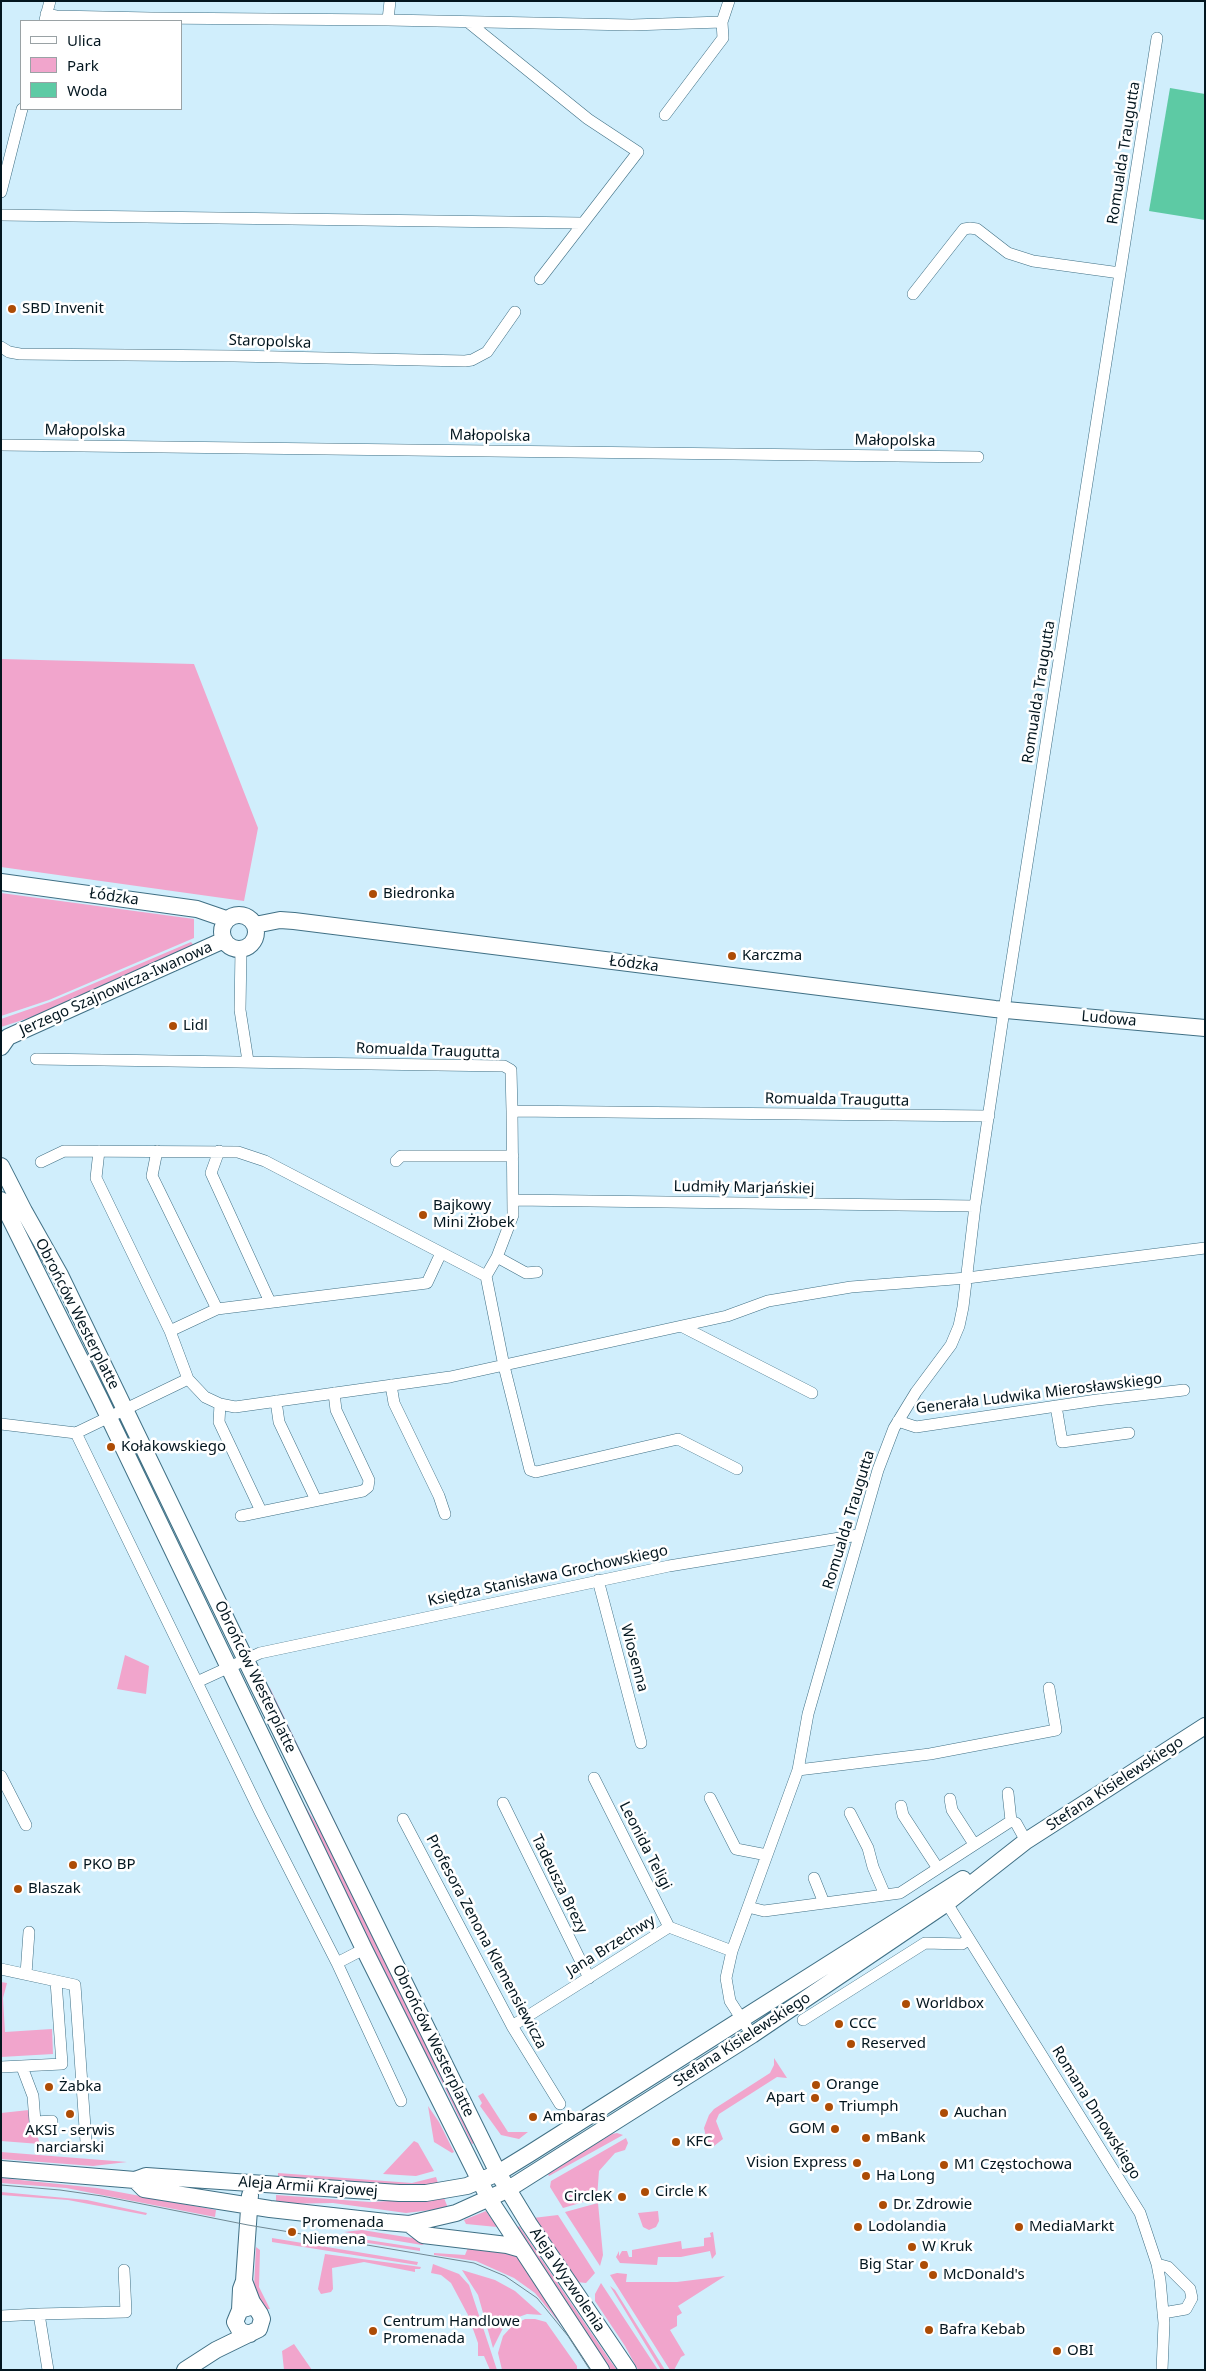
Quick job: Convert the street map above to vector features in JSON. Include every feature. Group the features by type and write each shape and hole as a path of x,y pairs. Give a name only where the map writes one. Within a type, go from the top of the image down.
{"main road":[{"name":"Łódzka","path":"1,882 197,909 226,920"},
{"path":"242,914 250,918 255,925 254,941 241,949 233,948 224,940 221,931 226,920 234,915 242,914"},
{"name":"Łódzka","path":"255,925 280,920 294,921 1008,1011"},
{"name":"Jerzego Szajnowicza-Iwanowa","path":"4,1040 224,940"},
{"name":"Ludowa","path":"1008,1011 1205,1028"},
{"name":"Obrońców Westerplatte","path":"1,1166 60,1275 245,1659 508,2190"},
{"name":"Obrońców Westerplatte","path":"1,1200 109,1418 364,1949 490,2199"},
{"name":"Stefana Kisielewskiego","path":"481,2180 498,2173 741,2019 944,1898 982,1878 986,1871 1026,1841 1205,1726"},
{"name":"Stefana Kisielewskiego","path":"490,2199 508,2190 752,2034 944,1898"},
{"name":"Aleja Armii Krajowej","path":"1,2169 135,2180 146,2176 426,2193 447,2191 481,2180"},
{"name":"Aleja Armii Krajowej","path":"135,2180 144,2188 249,2206 409,2224 446,2217 490,2199"},
{"path":"250,2334 240,2331 238,2316 241,2289 244,2282 251,2183"},
{"name":"Aleja Wyzwolenia","path":"508,2190 628,2370"},
{"name":"Aleja Wyzwolenia","path":"490,2199 601,2370"},
{"name":"Aleja Armii Krajowej","path":"409,2224 423,2236 506,2244 521,2249"},
{"path":"185,2370 216,2350 255,2332 261,2324 260,2314 252,2302 244,2282"},
{"path":"216,2350 238,2316 248,2307 257,2310"}],"street":[{"path":"50,1 45,18 56,16 632,25 722,22"},
{"path":"388,20 390,1"},
{"path":"665,115 723,38 722,22 729,1"},
{"path":"468,22 588,119 638,152 581,223 540,279"},
{"name":"Romualda Traugutta","path":"752,2034 730,2001 726,1978 732,1951 798,1770 808,1714 878,1470 898,1421 950,1345 959,1326 967,1278 975,1206 1008,1011 1157,38"},
{"path":"1,192 22,110"},
{"path":"1,215 581,223"},
{"path":"913,294 964,229 970,228 977,229 1008,253 1033,261 1120,273"},
{"name":"Staropolska","path":"1,347 9,352 20,354 464,361 472,360 487,352 515,312"},
{"name":"Małopolska","path":"1,445 978,457"},
{"path":"241,949 240,1010 248,1061"},
{"name":"Romualda Traugutta","path":"36,1059 504,1066 510,1070 512,1111 989,1116"},
{"path":"512,1111 514,1215 497,1257 486,1276 504,1366 530,1470 536,1472 678,1439 737,1469"},
{"path":"99,1151 96,1178 170,1331 188,1379 205,1397 220,1404 235,1407 450,1377 683,1327 727,1316 768,1300 851,1287 967,1278 1205,1248"},
{"path":"157,1151 152,1176 217,1310"},
{"path":"219,1151 211,1173 270,1302"},
{"path":"41,1162 64,1152 238,1152 265,1160 486,1276"},
{"path":"396,1161 401,1156 513,1156"},
{"name":"Ludmiły Marjańskiej","path":"513,1200 975,1206"},
{"path":"170,1331 217,1310 426,1283 441,1253"},
{"path":"497,1257 526,1273 537,1272"},
{"path":"683,1327 812,1393"},
{"path":"1,1424 76,1433 188,1379"},
{"path":"391,1385 394,1403 439,1496 445,1514"},
{"name":"Generała Ludwika Mierosławskiego","path":"898,1421 916,1427 1056,1406 1184,1390"},
{"path":"241,1516 363,1491 368,1487 369,1480 336,1410 334,1393"},
{"path":"276,1401 279,1422 316,1500"},
{"path":"220,1404 219,1422 261,1511"},
{"path":"1056,1406 1062,1442 1129,1432"},
{"path":"76,1433 336,1962 401,2101"},
{"name":"Księdza Stanisława Grochowskiego","path":"197,1682 260,1653 668,1566 858,1535"},
{"name":"Wiosenna","path":"598,1580 641,1743"},
{"path":"798,1770 930,1754 1056,1730 1049,1688"},
{"path":"1,1776 26,1825"},
{"name":"Leonida Teligi","path":"594,1778 669,1927"},
{"path":"1008,1793 1011,1821"},
{"path":"710,1798 736,1850 767,1855"},
{"path":"950,1799 952,1810 974,1844"},
{"name":"Tadeusza Brezy","path":"503,1803 588,1978"},
{"path":"901,1806 903,1816 937,1867"},
{"path":"850,1813 868,1848 873,1867 885,1895"},
{"name":"Profesora Zenona Klemensiewicza","path":"403,1819 512,2026 560,2104"},
{"path":"1011,1821 1016,1823 1026,1841"},
{"path":"748,1907 764,1911 900,1893 937,1867 1011,1821"},
{"path":"814,1878 824,1903"},
{"name":"Romana Dmowskiego","path":"944,1898 1134,2202 1145,2227 1157,2264 1163,2313 1162,2370"},
{"name":"Jana Brzechwy","path":"512,2026 669,1927 732,1951"},
{"path":"26,1974 29,1932"},
{"path":"803,2020 926,1943 962,1944 969,1939"},
{"path":"336,1962 364,1949"},
{"path":"1,1969 75,1985 86,2142"},
{"path":"1,2068 62,2064 56,1981"},
{"path":"22,2067 33,2096 35,2122 52,2121"},
{"path":"1157,2264 1168,2267 1190,2289 1192,2298 1186,2309 1163,2313"},
{"path":"1,2316 126,2312 124,2270"},
{"path":"39,2314 48,2370"}],"green space":[{"path":"1,659 194,664 258,828 244,901 1,867"},
{"path":"1,893 194,919 194,938 49,1000 1,1016"},
{"path":"191,942 196,948 41,1014 1,1027 1,1019 50,1002"},
{"path":"125,1655 149,1666 146,1694 117,1689"},
{"path":"267,1686 270,1688 447,2052"},
{"path":"249,1692 301,1799 327,1842 476,2142 472,2144 441,2080 398,2005"},
{"path":"1,1982 7,1983 3,1998 5,2032 52,2029 53,2054 1,2057"},
{"path":"774,2058 787,2078 777,2077 719,2114 716,2121 723,2139 714,2146 708,2146 704,2128 709,2115 714,2109 770,2073 774,2065"},
{"path":"483,2093 508,2132 528,2132 519,2139 501,2135 480,2106 482,2103 478,2096"},
{"path":"428,2106 439,2122 454,2152 452,2153 434,2142"},
{"path":"29,2110 40,2144 1,2141 1,2113"},
{"path":"612,2134 623,2135 549,2176 546,2171 561,2165"},
{"path":"626,2138 628,2143 625,2150 615,2153 599,2171 597,2198 563,2208 550,2187 551,2181"},
{"path":"414,2141 418,2143 434,2171 416,2176 383,2174"},
{"path":"1,2152 127,2162 93,2166 1,2159"},
{"path":"278,2173 412,2183 436,2177 439,2186 416,2187 278,2179"},
{"path":"1,2178 97,2188 216,2210 215,2217 66,2188 1,2183"},
{"path":"1,2192 87,2200 147,2213 146,2215 68,2200 1,2195"},
{"path":"276,2195 370,2202 444,2198 448,2208 406,2213 333,2203 276,2204"},
{"path":"598,2203 603,2255 600,2266 565,2212"},
{"path":"486,2211 497,2227 466,2224 464,2220"},
{"path":"658,2211 659,2221 656,2227 649,2230 643,2227 638,2213"},
{"path":"558,2215 595,2273 586,2283 577,2282 533,2218"},
{"path":"519,2226 617,2370 610,2370 515,2230"},
{"path":"362,2230 425,2240 426,2243 422,2245 344,2232"},
{"path":"713,2232 716,2254 712,2259 710,2251 681,2257 658,2257 657,2265 620,2263 616,2257 619,2251 619,2256 622,2251 627,2251 629,2257 632,2257 632,2250 681,2241 682,2249 704,2246 704,2238 711,2237 710,2233"},
{"path":"342,2236 420,2248 420,2251 342,2239"},
{"path":"272,2238 418,2262 417,2265 272,2242"},
{"path":"469,2245 515,2254 570,2336 535,2293 514,2278 476,2261 434,2255 434,2253 465,2255"},
{"path":"256,2247 260,2250 259,2287 270,2309 264,2309 254,2288"},
{"path":"325,2254 421,2267 420,2269 415,2269 415,2272 364,2262 332,2268 333,2289 331,2292 321,2294 318,2289"},
{"path":"433,2264 459,2274 469,2285 497,2370 490,2370 484,2356 478,2356 478,2343 468,2315 451,2283 441,2275 431,2273"},
{"path":"462,2270 495,2280 515,2291 542,2315 527,2314 513,2319 503,2328 493,2348 478,2295"},
{"path":"617,2273 627,2274 626,2282 677,2282 725,2276 678,2306 682,2313 677,2316 677,2326 670,2330 685,2355 681,2357 674,2370 670,2370 610,2275"},
{"path":"601,2283 658,2370 638,2370 625,2346 595,2301 595,2294"},
{"path":"610,2286 615,2290 665,2370 661,2370"},
{"path":"525,2319 546,2322 577,2366 577,2370 502,2370 498,2353 503,2336 512,2326"},
{"path":"294,2344 312,2370 284,2370 282,2351"}],"water":[{"path":"1170,88 1205,94 1205,220 1149,211"}],"tram line":[{"path":"1,2185 102,2196 248,2225 474,2263 505,2276 537,2298 568,2336 590,2370"}],"place":[{"name":"SBD Invenit","path":"12,309"},
{"name":"Biedronka","path":"373,894"},
{"name":"Karczma","path":"732,956"},
{"name":"Lidl","path":"173,1026"},
{"name":"Bajkowy Mini Żłobek","path":"423,1215"},
{"name":"Kołakowskiego","path":"111,1447"},
{"name":"PKO BP","path":"73,1865"},
{"name":"Blaszak","path":"18,1889"},
{"name":"Worldbox","path":"906,2004"},
{"name":"CCC","path":"839,2024"},
{"name":"Reserved","path":"851,2044"},
{"name":"Orange","path":"816,2085"},
{"name":"Żabka","path":"49,2087"},
{"name":"Apart","path":"815,2098"},
{"name":"Triumph","path":"829,2107"},
{"name":"Auchan","path":"944,2113"},
{"name":"AKSI - serwis narciarski","path":"70,2114"},
{"name":"Ambaras","path":"533,2117"},
{"name":"GOM","path":"835,2129"},
{"name":"mBank","path":"866,2138"},
{"name":"KFC","path":"676,2142"},
{"name":"Vision Express","path":"857,2163"},
{"name":"M1 Częstochowa","path":"944,2165"},
{"name":"Ha Long","path":"866,2176"},
{"name":"Circle K","path":"645,2192"},
{"name":"CircleK","path":"622,2197"},
{"name":"Dr. Zdrowie","path":"883,2205"},
{"name":"Lodolandia","path":"858,2227"},
{"name":"MediaMarkt","path":"1019,2227"},
{"name":"Promenada Niemena","path":"292,2232"},
{"name":"W Kruk","path":"912,2247"},
{"name":"Big Star","path":"924,2265"},
{"name":"McDonald's","path":"933,2275"},
{"name":"Bafra Kebab","path":"929,2330"},
{"name":"Centrum Handlowe Promenada","path":"373,2331"},
{"name":"OBI","path":"1057,2351"}]}
